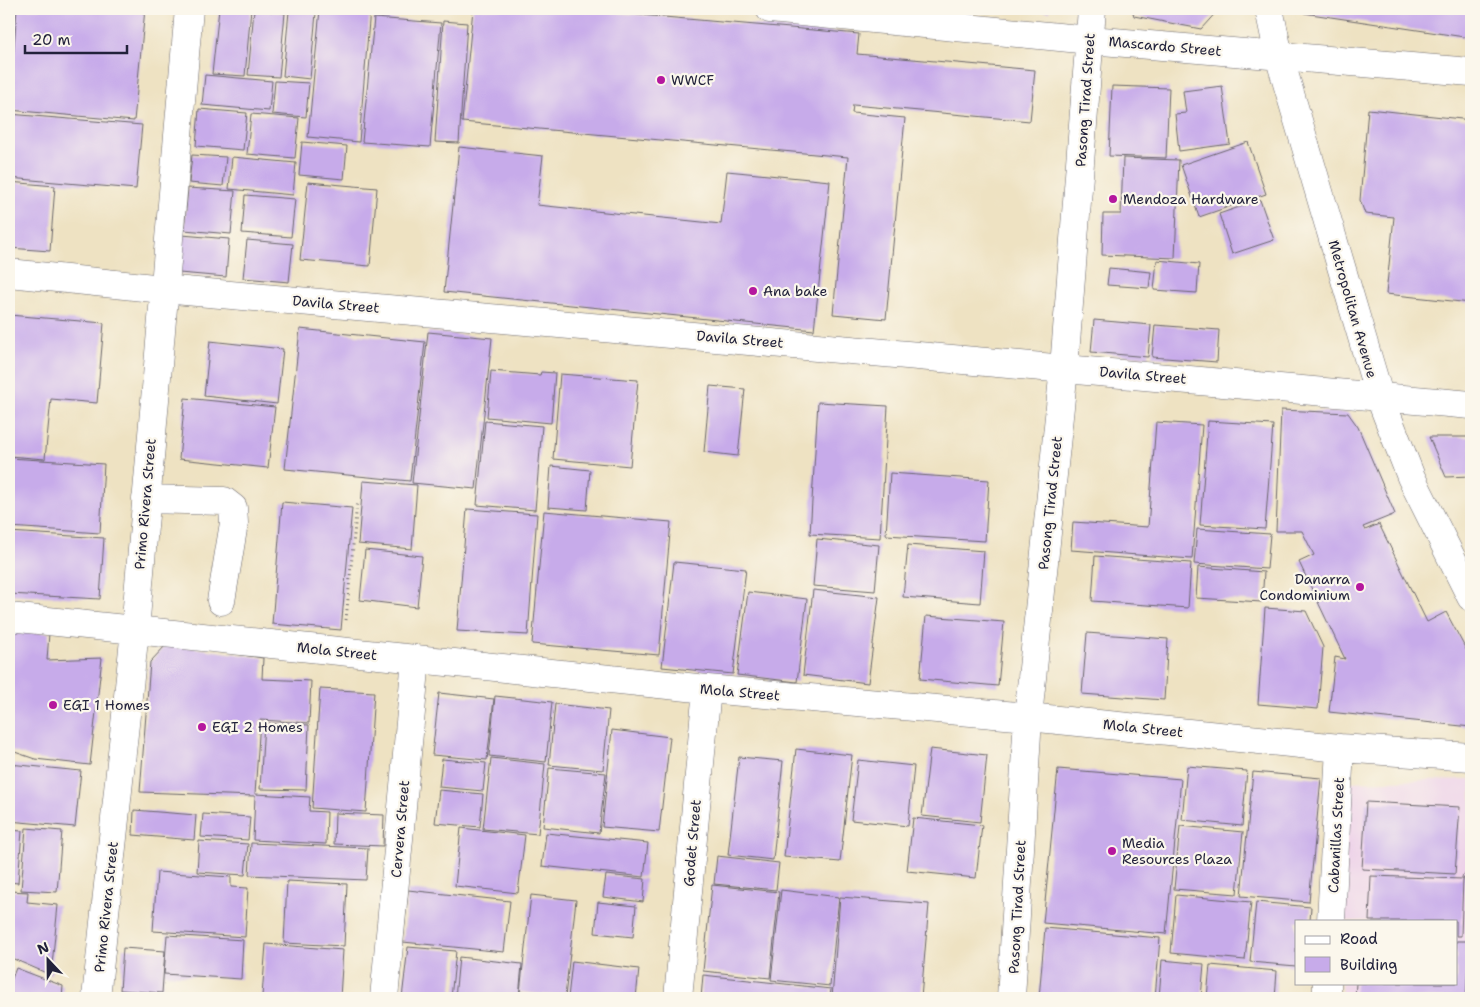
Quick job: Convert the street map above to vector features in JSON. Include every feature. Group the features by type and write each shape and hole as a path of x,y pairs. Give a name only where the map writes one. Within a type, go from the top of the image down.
{"street":[{"name":"Primo Rivera Street","path":"96,998 134,630 189,9"},
{"name":"Mascardo Street","path":"770,9 1090,40 1471,72"},
{"name":"Pasong Tirad Street","path":"1011,998 1028,717 1064,368 1092,9"},
{"name":"Metropolitan Avenue","path":"1269,9 1279,56 1378,395 1411,477 1471,597"},
{"name":"Davila Street","path":"9,273 163,289 1471,404"},
{"path":"146,499 224,501 233,508 234,523 221,601"},
{"name":"Mola Street","path":"9,617 707,689 1028,717 1340,748 1471,757"},
{"name":"Cervera Street","path":"384,998 416,659"},
{"name":"Godet Street","path":"678,998 707,689"},
{"name":"Cabanillas Street","path":"1331,920 1340,748"},
{"path":"1327,998 1328,984"}],"path":[{"path":"343,652 357,504"}],"shaded area":[{"path":"1471,779 1471,998 1341,998 1342,984 1458,984 1458,920 1344,920 1348,782"}],"building":[{"path":"17,9 145,9 134,121 9,110"},
{"path":"219,9 251,9 245,76 212,74"},
{"path":"320,9 370,9 359,142 308,137"},
{"name":"WWCF","path":"473,9 572,9 859,34 857,54 1035,70 1030,121 853,105 852,113 905,118 886,319 833,314 848,157 462,122"},
{"path":"1030,9 1049,9 1049,12"},
{"path":"1132,9 1219,9 1201,29 1134,16"},
{"path":"1304,9 1471,9 1471,38 1304,13"},
{"path":"254,10 285,13 279,77 248,75"},
{"path":"289,11 316,13 310,79 283,76"},
{"path":"374,18 441,23 430,147 362,142"},
{"path":"443,21 467,23 459,143 435,142"},
{"path":"205,75 272,81 269,111 202,105"},
{"path":"275,81 309,83 306,117 272,114"},
{"path":"1112,86 1169,88 1166,158 1109,156"},
{"path":"1222,86 1230,144 1179,151 1175,114 1186,113 1183,91"},
{"path":"199,109 247,113 243,150 196,146"},
{"path":"1368,109 1471,120 1471,303 1386,294 1394,217 1365,214 1360,200"},
{"path":"9,114 142,125 136,189 9,178"},
{"path":"251,114 299,118 295,158 247,154"},
{"path":"302,142 347,146 344,179 299,175"},
{"path":"1248,142 1266,194 1199,217 1181,165"},
{"path":"459,147 543,156 537,205 721,224 727,171 830,181 814,330 444,292"},
{"path":"192,155 226,157 223,186 189,183"},
{"path":"232,157 296,163 293,195 229,189"},
{"path":"1123,158 1179,160 1175,258 1102,255 1103,214 1121,214"},
{"path":"9,182 55,186 50,251 9,248"},
{"path":"308,182 377,188 370,266 300,260"},
{"path":"188,188 235,191 231,234 184,230"},
{"path":"245,195 295,199 291,237 242,233"},
{"path":"1260,200 1274,240 1232,254 1219,214"},
{"path":"182,235 229,239 226,277 179,273"},
{"path":"247,240 293,244 289,282 243,278"},
{"path":"1157,260 1199,264 1197,293 1154,290"},
{"path":"1109,268 1151,272 1149,288 1107,285"},
{"path":"9,315 104,323 97,403 51,399 45,459 9,456"},
{"path":"1094,320 1151,325 1148,357 1091,352"},
{"path":"1155,325 1219,330 1217,362 1152,357"},
{"path":"300,329 425,342 410,481 285,469"},
{"path":"428,332 492,338 476,489 412,483"},
{"path":"210,341 283,349 277,404 204,396"},
{"path":"491,371 540,375 541,372 555,373 551,423 487,417"},
{"path":"560,374 638,380 630,466 553,459"},
{"path":"710,386 745,389 738,456 704,452"},
{"path":"185,398 275,407 268,468 179,459"},
{"path":"818,402 888,406 880,538 810,534"},
{"name":"Danarra Condominium","path":"1281,410 1348,413 1358,427 1395,514 1363,527 1365,530 1379,524 1427,622 1446,612 1471,659 1471,727 1329,712 1335,657 1345,659 1299,562 1314,555 1302,531 1276,531"},
{"path":"485,421 542,426 535,510 477,505"},
{"path":"1208,421 1273,425 1265,529 1200,525"},
{"path":"1156,422 1202,425 1192,559 1071,550 1073,522 1148,527"},
{"path":"1429,437 1471,437 1471,476 1446,477"},
{"path":"9,458 104,464 100,533 9,527"},
{"path":"551,466 590,470 587,510 548,507"},
{"path":"890,473 989,480 985,541 886,535"},
{"path":"363,481 417,485 412,549 358,544"},
{"path":"282,502 352,508 341,630 272,624"},
{"path":"467,509 537,514 528,635 457,631"},
{"path":"544,511 671,522 659,655 532,644"},
{"path":"1197,529 1270,534 1267,569 1194,564"},
{"path":"9,532 104,538 100,599 9,594"},
{"path":"817,539 879,545 875,591 813,586"},
{"path":"908,545 984,551 980,603 903,597"},
{"path":"365,550 422,556 417,607 360,600"},
{"path":"1095,556 1191,563 1188,608 1092,601"},
{"path":"674,562 746,569 733,674 662,667"},
{"path":"1198,567 1264,572 1262,602 1196,598"},
{"path":"813,590 879,597 868,683 803,675"},
{"path":"748,592 807,599 797,682 737,675"},
{"path":"1265,608 1306,611 1323,647 1318,709 1258,704"},
{"path":"926,616 1004,622 998,686 920,679"},
{"name":"EGI 1 Homes","path":"9,631 49,633 47,660 102,658 90,765 35,759 9,750"},
{"path":"1087,633 1168,639 1164,700 1082,694"},
{"name":"EGI 2 Homes","path":"167,644 263,658 262,679 311,681 309,723 260,720 255,794 310,797 309,811 327,812 326,844 253,840 255,796 140,792 150,662"},
{"path":"320,689 374,692 366,812 312,808"},
{"path":"439,693 494,699 487,760 432,755"},
{"path":"495,696 552,702 546,762 489,756"},
{"path":"555,704 609,710 603,770 549,765"},
{"path":"264,723 309,725 306,790 260,789"},
{"path":"612,730 670,737 659,832 602,827"},
{"path":"796,749 852,755 840,862 784,857"},
{"path":"930,749 987,755 980,822 922,816"},
{"path":"739,757 783,761 773,860 728,855"},
{"path":"491,758 545,764 538,834 483,829"},
{"path":"442,759 486,763 483,791 439,787"},
{"path":"858,760 914,766 908,826 851,820"},
{"path":"9,764 81,771 75,827 9,821"},
{"path":"1187,766 1247,771 1242,826 1182,820"},
{"path":"549,768 606,773 599,833 543,827"},
{"name":"Media Resources Plaza","path":"1058,769 1181,779 1166,934 1043,923"},
{"path":"1253,772 1321,778 1309,902 1241,896"},
{"path":"439,790 483,794 480,827 435,823"},
{"path":"1366,802 1460,807 1455,874 1362,869"},
{"path":"134,810 196,815 194,840 133,835"},
{"path":"335,813 384,815 383,846 334,844"},
{"path":"203,814 250,817 248,840 201,837"},
{"path":"913,818 982,825 976,878 907,871"},
{"path":"1180,826 1243,832 1237,894 1174,889"},
{"path":"26,828 62,831 57,892 21,890"},
{"path":"461,828 525,835 518,893 455,886"},
{"path":"9,830 22,831 18,883 9,882"},
{"path":"546,833 648,843 644,877 542,866"},
{"path":"199,841 248,844 245,875 197,872"},
{"path":"251,843 368,848 366,880 249,875"},
{"path":"717,856 779,863 776,890 714,884"},
{"path":"1471,870 1471,891 1462,876"},
{"path":"157,872 231,877 231,887 248,888 245,937 153,931"},
{"path":"606,875 645,879 643,902 603,897"},
{"path":"1371,876 1463,879 1461,936 1458,936 1458,920 1369,920"},
{"path":"287,881 347,884 344,946 284,943"},
{"path":"712,885 779,892 770,978 703,971"},
{"path":"408,890 510,901 504,952 403,942"},
{"path":"781,890 839,897 830,986 771,980"},
{"path":"9,891 28,892 27,902 58,905 51,975 9,957"},
{"path":"531,895 576,900 565,997 520,992"},
{"path":"1176,895 1251,902 1245,960 1171,953"},
{"path":"840,897 929,904 921,998 832,998"},
{"path":"598,902 636,906 633,937 595,933"},
{"path":"1256,902 1311,907 1310,920 1295,920 1295,966 1250,962"},
{"path":"1045,928 1160,938 1155,998 1039,998"},
{"path":"167,935 243,940 241,979 164,974"},
{"path":"1458,941 1469,941 1466,998 1355,998 1356,984 1458,984"},
{"path":"266,944 343,950 340,998 262,996"},
{"path":"408,947 456,951 451,998 402,998"},
{"path":"123,948 165,951 162,993 120,990"},
{"path":"459,957 522,964 519,998 455,998"},
{"path":"1162,960 1204,964 1201,998 1159,998"},
{"path":"572,961 639,969 636,998 568,998"},
{"path":"1210,965 1277,971 1275,998 1207,998"},
{"path":"16,968 63,986 62,998 9,998 9,986"},
{"path":"703,975 831,989 830,998 701,998"},
{"path":"131,995 152,997 152,998 131,998"}],"place":[{"name":"WWCF","path":"661,80"},
{"name":"Mendoza Hardware","path":"1113,199"},
{"name":"Ana bake","path":"753,291"},
{"name":"Danarra Condominium","path":"1360,587"},
{"name":"EGI 1 Homes","path":"53,705"},
{"name":"EGI 2 Homes","path":"202,727"},
{"name":"Media Resources Plaza","path":"1112,851"}]}
